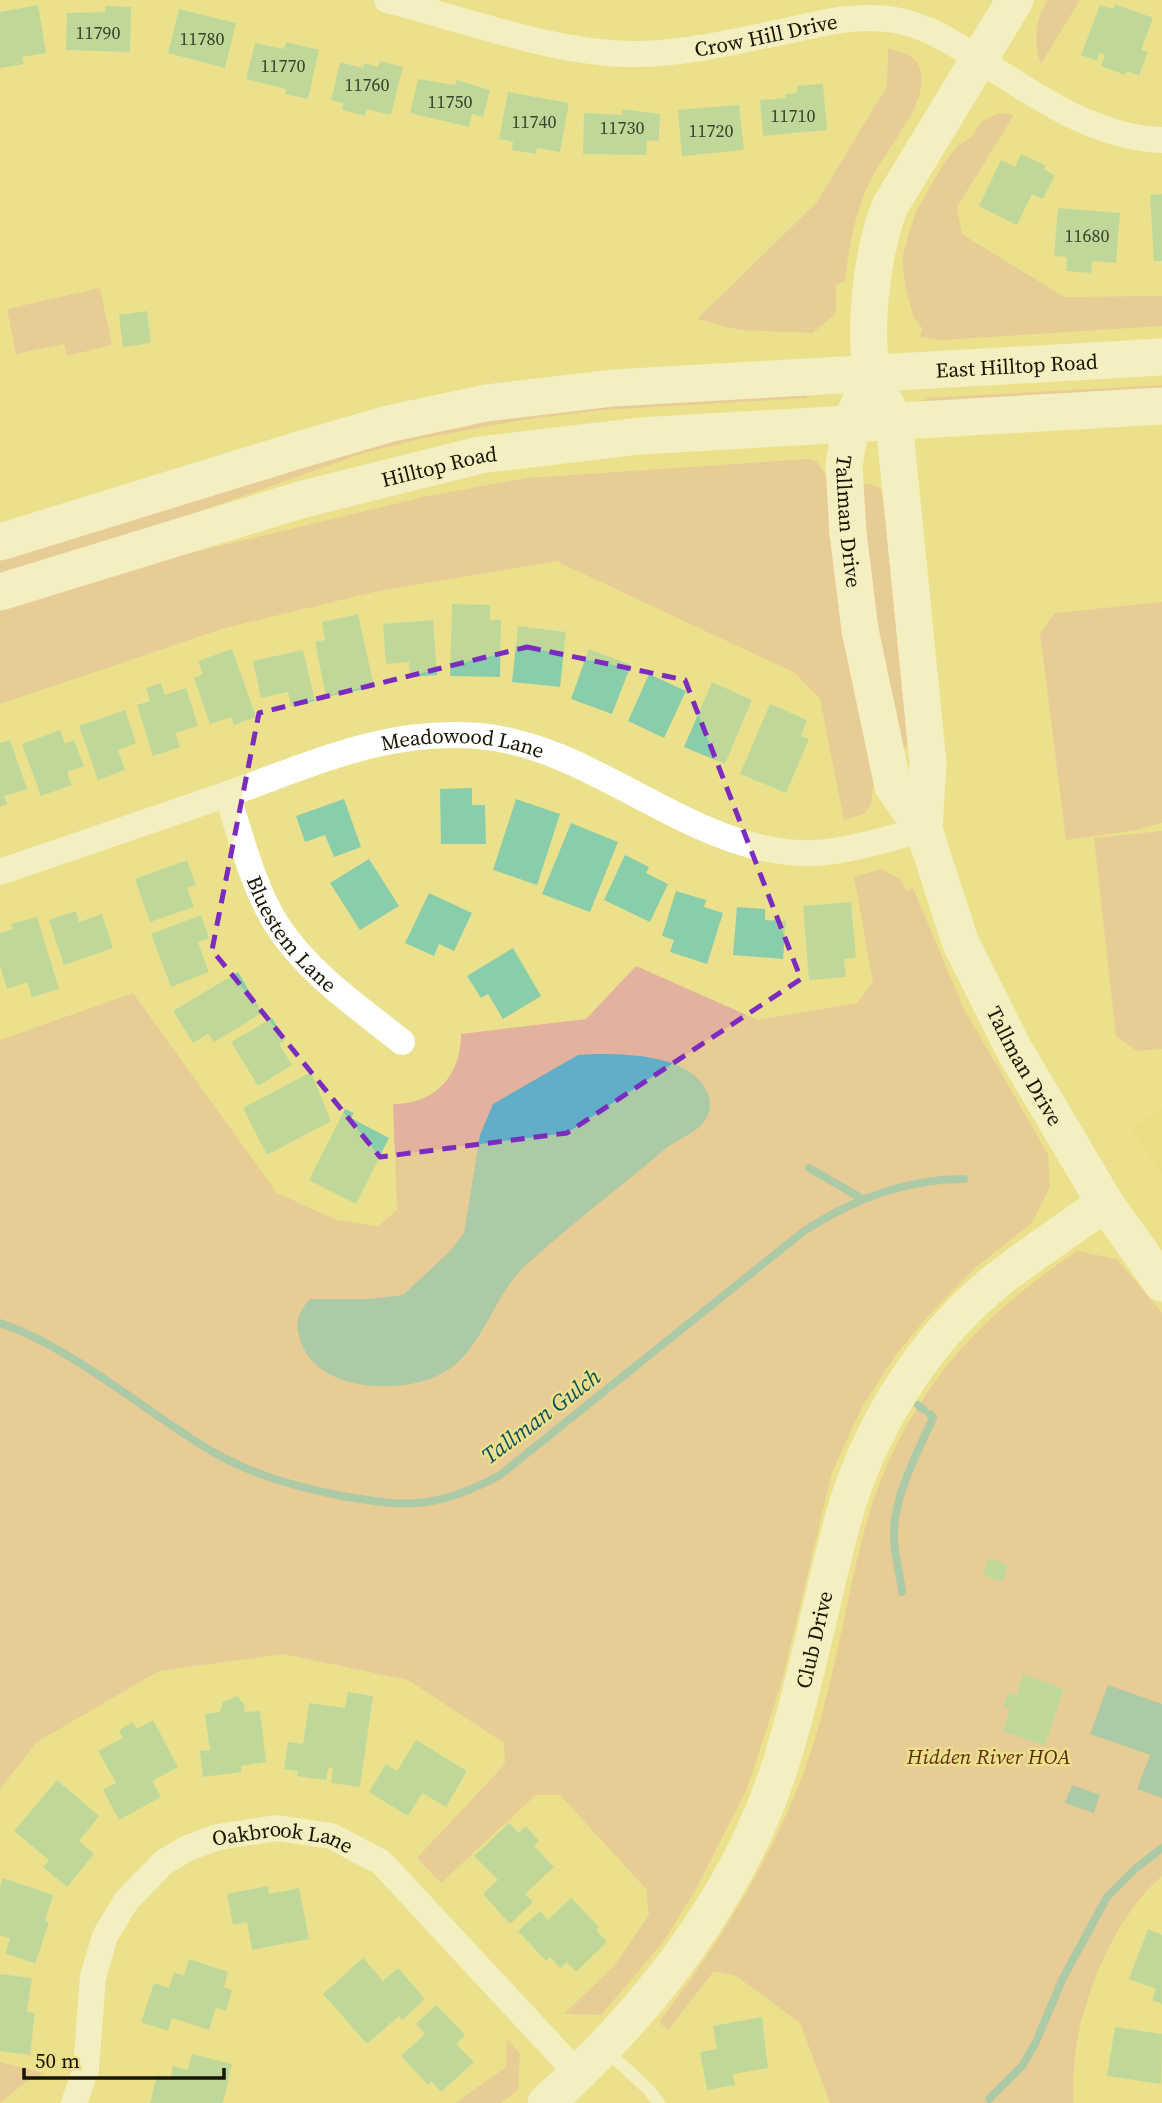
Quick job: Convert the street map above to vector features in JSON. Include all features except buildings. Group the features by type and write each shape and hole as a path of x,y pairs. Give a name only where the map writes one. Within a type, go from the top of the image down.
{"street":[{"name":"Crow Hill Drive","path":"387,0 603,53 680,51 860,17 912,24 950,40 1088,122 1126,136 1162,140"},
{"name":"Tallman Drive","path":"1015,0 977,58 890,206 881,228 872,300 872,372 851,424 844,466 860,630 893,786 924,830 948,910 974,972 1049,1113 1105,1203 1162,1283"},
{"name":"East Hilltop Road","path":"872,372 1162,357"},
{"name":"Tallman Drive","path":"872,372 894,421 928,763 924,830"},
{"path":"0,542 302,449 454,409 613,388 872,372"},
{"path":"894,421 1162,406"},
{"name":"Hilltop Road","path":"0,592 325,493 480,455 640,436 894,421"},
{"name":"Meadowood Lane","path":"0,872 360,747 407,736 497,739 551,753 717,832 762,848 820,853 924,830"},
{"name":"Bluestem Lane","path":"227,794 276,923 313,970 401,1042"},
{"name":"Club Drive","path":"546,2103 604,2048 683,1954 727,1883 753,1832 780,1766 807,1674 848,1502 858,1472 888,1411 931,1349 971,1303 1000,1278 1105,1203"},
{"name":"Oakbrook Lane","path":"74,2103 86,2069 93,1977 105,1936 126,1901 164,1862 188,1848 218,1836 277,1828 331,1836 381,1862 578,2074"}],"lane":[{"path":"604,2048 649,2090 659,2103"}],"highlighted area":[{"path":"527,647 685,680 801,979 567,1133 380,1157 212,950 259,713"}],"shaded area":[{"path":"1162,1109 1162,1173 1131,1129"}],"green space":[{"path":"1048,0 1080,0 1041,64 1037,31 1040,15"},
{"path":"888,49 913,58 921,72 921,85 911,114 864,195 853,231 845,282 836,284 836,313 813,333 739,330 697,319 817,202 887,86"},
{"path":"998,113 1014,115 957,207 962,234 1064,297 1162,296 1162,326 943,340 920,337 922,328 914,318 902,260 909,232 917,210 942,166 957,146 971,137 981,122"},
{"path":"100,288 112,345 67,356 64,344 16,354 7,309"},
{"path":"1162,385 1162,391 924,403 927,398"},
{"path":"806,392 807,398 604,410 522,420 425,438 367,452 150,529 0,575 0,557 356,450 467,424 564,410"},
{"path":"808,459 816,461 831,482 874,779 871,803 865,814 844,820 820,699 795,673 556,561 374,592 225,628 0,704 0,609 174,557 432,495 528,478"},
{"path":"866,483 880,488 884,497 912,742 904,748 897,746 856,493"},
{"path":"1162,602 1162,823 1136,830 1066,840 1040,633 1055,613"},
{"path":"1162,831 1162,1049 1137,1051 1116,1036 1094,838"},
{"path":"882,869 899,879 907,891 913,888 964,1009 1048,1154 1050,1187 1032,1223 975,1268 926,1318 895,1356 862,1407 832,1472 782,1681 747,1789 693,1894 664,1941 601,2015 564,2014 614,1966 649,1915 646,1889 560,1795 536,1795 441,1883 417,1858 505,1764 504,1743 408,1680 283,1654 159,1671 37,1742 0,1789 0,1040 133,993 277,1193 337,1220 378,1226 397,1210 393,1104 421,1099 443,1085 456,1063 461,1034 586,1019 636,966 758,1020 857,1003 873,982 854,877"},
{"name":"Hidden River HOA","path":"1077,1251 1117,1259 1162,1313 1162,1876 1146,1892 1117,1932 1095,1978 1076,2048 1073,2103 830,2103 800,2023 736,1976 714,1971 668,2030 659,2022 703,1962 742,1900 792,1801 823,1710 862,1540 876,1493 894,1450 941,1374 969,1340 1038,1279"},
{"path":"507,2039 520,2054 518,2090 501,2103 455,2103 506,2067"},
{"path":"0,2062 44,2073 26,2082 0,2103"}],"water":[{"path":"578,1055 659,1059 689,1071 700,1081 708,1094 710,1106 706,1119 697,1129 664,1150 526,1265 504,1293 475,1342 451,1368 417,1383 376,1386 356,1384 320,1368 307,1354 297,1325 303,1308 310,1299 370,1299 403,1295 450,1251 464,1233 480,1135 493,1104"},
{"path":"1108,1685 1162,1704 1162,1798 1137,1789 1150,1755 1090,1734"},
{"path":"1072,1785 1100,1795 1094,1813 1065,1803"}],"waterway":[{"path":"809,1168 861,1198"},
{"name":"Tallman Gulch","path":"0,1323 55,1348 213,1452 260,1474 342,1496 387,1502 424,1502 459,1494 500,1475 804,1231 841,1209 880,1193 921,1183 964,1179"},
{"path":"918,1405 924,1410"},
{"path":"902,1592 895,1547 895,1517 908,1474 933,1418 930,1414"},
{"path":"989,2099 1022,2066 1035,2044 1063,1978 1107,1897 1135,1869 1162,1848"}]}
